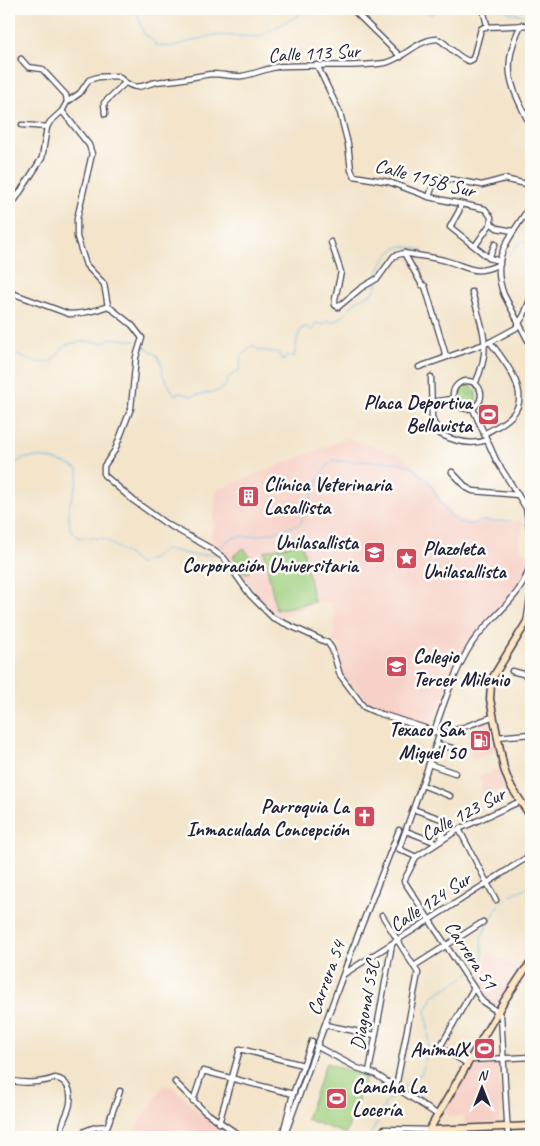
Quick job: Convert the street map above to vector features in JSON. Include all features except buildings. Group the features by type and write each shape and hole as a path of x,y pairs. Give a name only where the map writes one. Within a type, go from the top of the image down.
{"street":[{"path":"352,9 401,57"},
{"path":"483,9 487,26 531,25"},
{"name":"Calle 113 Sur","path":"47,127 62,111 67,102 80,93 89,80 93,78 114,75 118,76 125,83 137,87 157,81 178,81 214,74 244,76 268,68 284,66 366,65 387,62 401,57 428,40 437,38 461,58 472,60 481,29 487,26"},
{"path":"521,26 511,49 510,78 515,96 531,127"},
{"path":"21,59 28,67 42,69 66,95 67,102"},
{"name":"Calle 115B Sur","path":"317,65 340,113 348,144 350,170 354,176 388,182 430,197 485,209 491,217 491,223 497,228 513,231"},
{"path":"105,114 104,103 125,83"},
{"path":"62,111 89,145 92,154 77,219 78,236 86,265 104,284 108,306 132,325 142,338 136,357 131,408 114,450 104,466 106,479 165,523 224,558 250,595 273,618 328,643 332,649 340,675 364,707 440,733 450,732 492,717"},
{"path":"9,203 15,200 42,158 47,127 22,125"},
{"path":"430,197 434,179 438,177 482,185 504,179 531,185"},
{"path":"461,204 459,212 450,227 490,258 500,262"},
{"path":"531,204 505,244 500,262 502,288 531,346"},
{"path":"475,246 491,223"},
{"path":"331,242 341,272 335,299 335,306 338,307 361,288 378,278 394,256 404,253 447,261 472,270 489,269 500,262"},
{"path":"490,258 495,244"},
{"path":"404,253 422,285 425,286 446,356"},
{"path":"9,292 69,314 97,311 108,306"},
{"path":"472,292 488,342 510,370 518,387 518,408 514,414 484,434"},
{"path":"419,367 488,342 516,328 531,297"},
{"path":"475,384 484,361 488,342"},
{"path":"431,377 432,419 440,434 462,442 479,443 487,440"},
{"path":"470,382 475,384 480,390 479,404 473,409 457,405 452,399 454,388 458,384 470,382"},
{"path":"431,402 452,399"},
{"path":"473,409 496,460 526,508 531,538"},
{"path":"452,472 467,488 473,491 518,495"},
{"path":"434,732 456,673 468,649 482,630 510,601 522,584 528,573 531,559"},
{"path":"526,624 531,592"},
{"path":"531,615 493,678 490,699 496,737 508,781 531,817"},
{"path":"512,671 531,676"},
{"path":"416,857 399,850 440,733"},
{"path":"496,737 531,734"},
{"path":"437,744 452,748"},
{"path":"429,764 454,773"},
{"path":"422,785 450,796"},
{"name":"Calle 123 Sur","path":"404,881 416,857 459,829 521,801"},
{"path":"406,831 438,842 447,821 413,809"},
{"path":"459,829 496,900"},
{"name":"Carrera 54","path":"283,1137 358,934 399,830 402,840"},
{"name":"Calle 124 Sur","path":"344,974 531,855"},
{"name":"Carrera 51","path":"404,881 483,1002 501,1016 508,1137"},
{"path":"382,915 418,973 397,1088"},
{"path":"414,966 483,922"},
{"name":"Diagonal 53C","path":"369,1072 392,944"},
{"path":"425,1137 498,1012 524,971 531,965"},
{"path":"474,988 440,1048 469,1062 531,1057"},
{"path":"325,1025 375,1035"},
{"name":"Carrera 54","path":"283,1137 293,1094 312,1042"},
{"path":"316,1046 357,1068 369,1072 438,1115"},
{"path":"220,1122 240,1049 303,1065"},
{"path":"193,1101 203,1071 293,1094"},
{"path":"9,1080 16,1082 55,1078 64,1081 68,1086 71,1101 63,1123 62,1132 65,1137"},
{"path":"175,1082 204,1112 242,1137"},
{"path":"101,1137 108,1127 120,1091"},
{"path":"384,1129 445,1130 531,1126"},
{"path":"74,1137 93,1128 108,1127"},
{"path":"445,1130 445,1137"}],"shaded area":[{"name":"Unilasallista Corporación Universitaria","path":"347,438 401,455 438,494 452,514 476,525 482,523 525,522 518,547 528,555 526,571 514,593 477,632 466,648 455,667 432,725 371,704 343,675 341,666 342,644 333,643 335,618 331,603 320,601 280,618 263,602 226,554 211,538 217,490"},
{"name":"Texaco San Miguel 50","path":"489,721 496,751 472,760 467,731"},
{"path":"499,768 506,788 498,791 482,791 479,775 490,774 494,769"},
{"path":"490,951 520,970 495,1007 485,1000 475,986"},
{"path":"498,1063 502,1115 500,1115 500,1123 468,1124 464,1122 464,1116 448,1117 447,1107 473,1064"},
{"path":"163,1086 172,1086 201,1115 238,1137 130,1137"}],"green space":[{"path":"466,384 475,391 476,403 473,406 465,405 455,398 458,390"},
{"path":"302,543 314,602 276,610 264,551"},
{"path":"244,548 257,566 246,574 233,556"},
{"name":"Cancha La Locería","path":"326,1063 366,1077 346,1134 306,1119"}],"waterway":[{"path":"136,9 144,34 151,38 156,45 171,47 213,35 258,37 310,9"},
{"path":"419,9 431,15 440,9"},
{"path":"506,9 508,12 527,16"},
{"path":"508,255 522,241 531,242"},
{"path":"376,276 389,254 398,247 412,247 422,250"},
{"path":"144,346 157,355 163,367 162,373 174,394 181,393 192,396 219,391 226,385 229,377 240,370 241,357 252,345 259,350 278,353 283,361 287,355 294,357 298,336 302,328 307,327 313,331 315,323 324,325 327,320 332,322 341,318 356,301 374,292 378,282"},
{"path":"9,352 41,363 53,360 65,346 73,343 104,343 110,338 137,341"},
{"path":"9,467 24,459 39,457 78,469 77,483 69,508 70,529 79,538 102,538 129,555 140,565 167,550 194,555 216,554"},
{"path":"219,551 232,538 276,532 300,524 321,475 332,461 399,462 412,467 428,480 446,512 458,522 470,525 482,521 511,521"},
{"path":"467,974 478,966 483,955 481,937 499,905 508,896 531,886"},
{"path":"402,1088 422,1073 428,1050 429,1035 426,1011 434,995 464,977"},
{"path":"369,1137 379,1120 385,1103 399,1091"}],"place":[{"name":"Placa Deportiva Bellavista","path":"488,414"},
{"name":"Clínica Veterinaria Lasallista","path":"248,496"},
{"name":"Unilasallista Corporación Universitaria","path":"374,553"},
{"name":"Plazoleta Unilasallista","path":"407,559"},
{"name":"Colegio Tercer Milenio","path":"397,667"},
{"name":"Texaco San Miguel 50","path":"481,741"},
{"name":"Parroquia La Inmaculada Concepción","path":"365,817"},
{"name":"AnimalX","path":"484,1049"},
{"name":"Cancha La Locería","path":"336,1098"}]}
